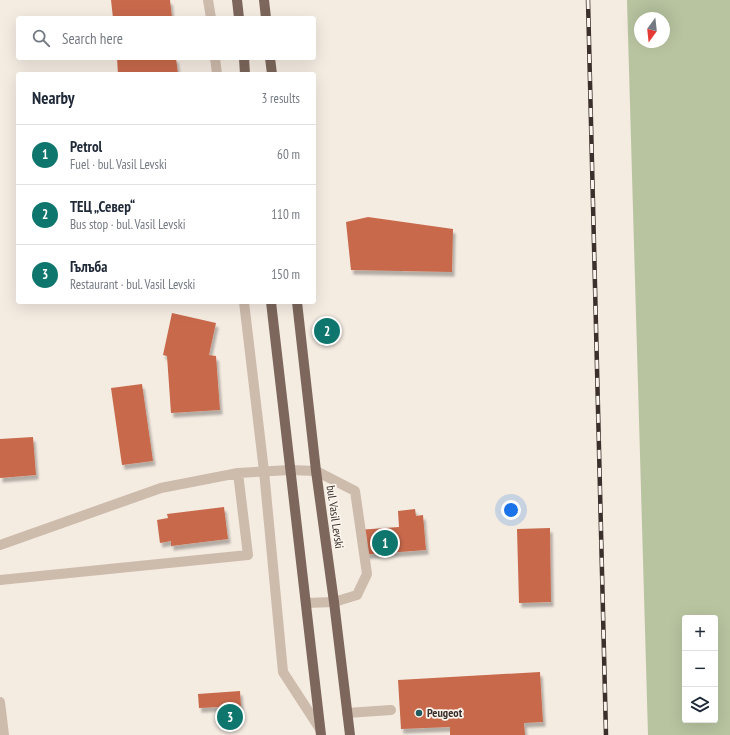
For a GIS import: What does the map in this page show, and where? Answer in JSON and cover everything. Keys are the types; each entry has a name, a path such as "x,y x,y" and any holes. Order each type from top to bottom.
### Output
{"main road":[{"path":"237,0 239,16"},
{"path":"264,0 266,16"},
{"path":"244,60 246,72"},
{"path":"270,60 272,72"},
{"path":"271,304 321,732"},
{"name":"bul. Vasil Levski","path":"297,304 316,471 350,735"}],"street":[{"path":"208,0 210,16"},
{"path":"215,60 217,72"},
{"path":"244,304 264,471 283,672 321,732"},
{"path":"0,545 161,488 238,473 290,470 316,471 355,491 367,574 356,595 334,602 306,603"},
{"path":"0,580 248,555 238,473"},
{"path":"0,702 4,735"},
{"path":"347,713 391,710"}],"green space":[{"path":"627,0 730,0 730,735 648,735"}],"building":[{"path":"111,0 170,0 172,16 113,16"},
{"path":"117,60 176,60 178,72 118,72"},
{"path":"368,217 453,229 452,272 351,270 346,222"},
{"path":"172,313 216,323 209,355 216,356 220,410 171,413 167,356 163,355"},
{"path":"142,384 153,461 122,465 111,388"},
{"path":"33,437 36,475 0,478 0,439"},
{"path":"224,507 228,539 171,546 171,541 160,543 157,520 168,518 167,514"},
{"path":"415,509 416,516 423,515 426,550 360,555 357,530 399,527 398,511"},
{"path":"550,528 551,602 519,603 517,529"},
{"path":"540,672 543,722 524,723 525,735 450,735 450,727 401,729 398,680"},
{"path":"240,691 241,706 199,708 198,694"}],"railway":[{"path":"588,0 606,735"}],"place":[{"name":"ТЕЦ „Север“","path":"327,331"},
{"name":"Petrol","path":"385,543"},
{"name":"Peugeot","path":"419,713"},
{"name":"Гълъба","path":"230,717"}]}
